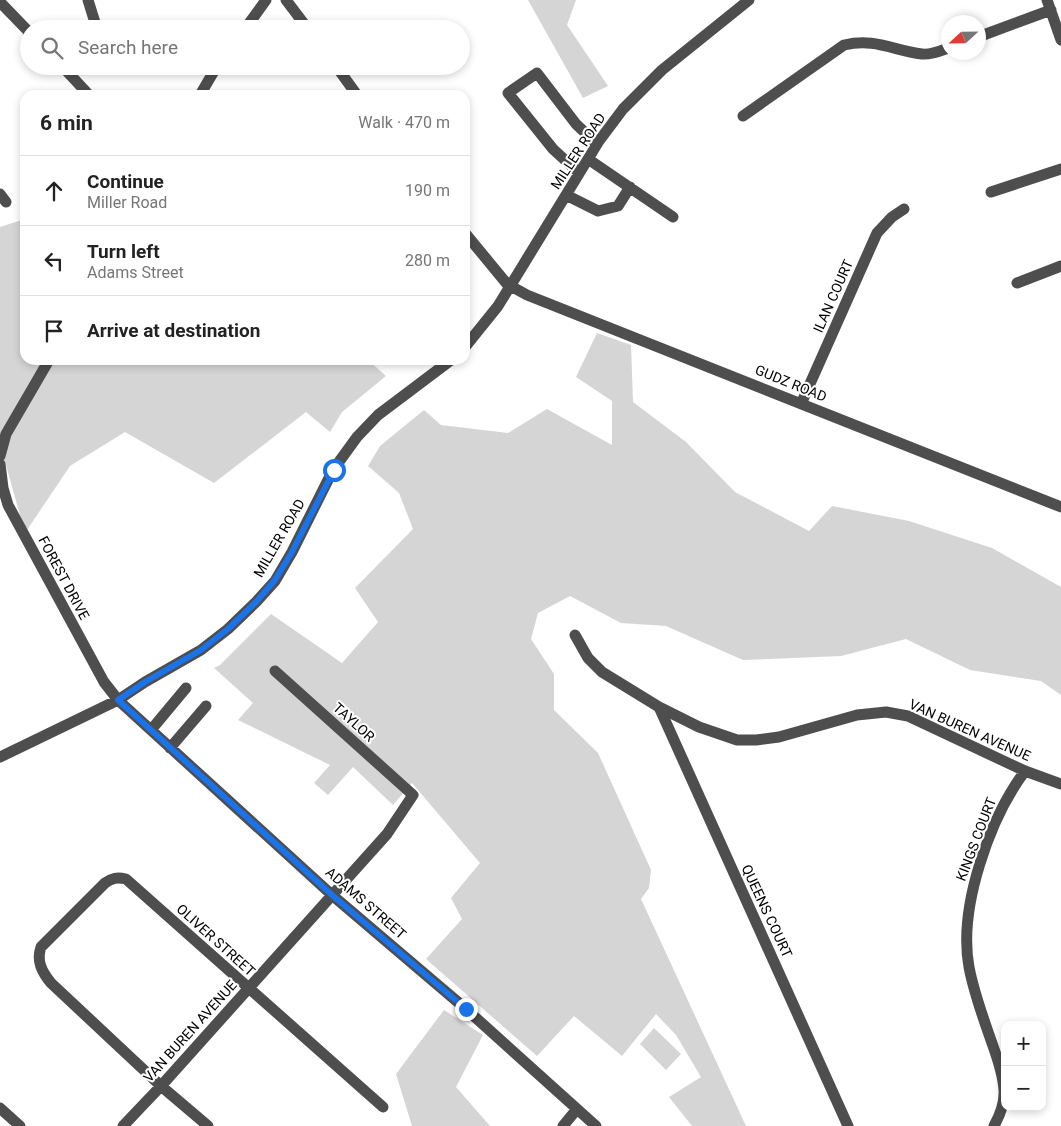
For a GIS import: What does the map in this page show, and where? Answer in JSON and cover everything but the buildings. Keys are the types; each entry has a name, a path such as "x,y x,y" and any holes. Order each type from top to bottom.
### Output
{"street":[{"path":"88,0 94,20"},
{"path":"252,20 266,0"},
{"path":"286,0 301,20"},
{"name":"MILLER ROAD","path":"470,341 498,306 579,173 623,109 662,70 749,0"},
{"path":"0,2 20,23"},
{"path":"986,33 1049,5 1061,40"},
{"path":"743,116 844,45 856,42 871,42 923,54 941,50"},
{"path":"579,173 554,149 508,93 537,73 576,124 598,144"},
{"path":"73,75 85,90"},
{"path":"203,90 212,75"},
{"path":"343,75 353,90"},
{"path":"588,159 673,217"},
{"path":"991,192 1061,169"},
{"path":"566,195 598,211 618,206 630,187"},
{"name":"ILAN COURT","path":"801,404 877,233 884,224 904,209"},
{"name":"GUDZ ROAD","path":"470,239 507,284 527,295 1061,507"},
{"path":"1017,283 1061,266"},
{"path":"0,456 6,434 46,365"},
{"name":"MILLER ROAD","path":"0,758 118,700 201,650 228,629 256,602 275,580 292,552 334,470 357,437 378,415 444,365"},
{"name":"FOREST DRIVE","path":"0,464 3,488 8,505 100,674 118,700"},
{"name":"VAN BUREN AVENUE","path":"575,635 588,658 602,672 660,708 699,727 737,740 779,737 857,715 886,712 908,716 1025,771 1061,784"},
{"name":"TAYLOR","path":"275,671 413,795"},
{"path":"151,730 186,688"},
{"name":"ADAMS STREET","path":"118,700 332,895 466,1009 596,1126"},
{"path":"170,748 206,706"},
{"name":"QUEENS COURT","path":"660,708 848,1126"},
{"name":"KINGS COURT","path":"994,1126 1003,1107 1004,1090 1000,1066 974,989 968,965 967,938 972,890 994,825 1011,790 1025,771"},
{"name":"VAN BUREN AVENUE","path":"123,1126 387,834 413,795"},
{"name":"OLIVER STREET","path":"161,1086 51,983 43,972 39,961 38,954 41,947 111,879 126,879 383,1108"},
{"path":"161,1086 208,1126"},
{"path":"0,1108 20,1126"},
{"path":"563,1126 577,1109"}],"shaded area":[{"path":"528,0 576,0 567,25 608,86 583,98"},
{"path":"20,221 20,365 374,365 386,376 342,412 330,432 306,412 214,483 125,432 70,466 25,533 4,458 0,460 0,227"},
{"path":"597,333 631,345 633,402 686,442 735,492 809,531 832,506 909,521 992,548 1061,587 1061,695 1041,681 970,670 906,639 841,656 743,660 666,626 621,623 570,596 538,613 531,639 554,674 554,710 598,753 651,870 649,888 641,899 746,1126 692,1126 669,1097 701,1077 676,1035 656,1014 622,1056 574,1016 537,1056 426,959 462,919 451,898 480,863 412,783 393,805 353,767 328,795 314,783 330,765 238,720 253,703 214,668 220,665 271,614 342,663 378,622 355,588 413,529 399,493 368,466 380,446 424,410 441,425 508,433 547,409 612,445 612,401 576,377"},
{"path":"444,1010 483,1035 456,1087 490,1126 412,1126 396,1074"},
{"path":"654,1028 681,1054 666,1070 640,1044"}],"route":[{"path":"334,470 292,552 275,580 256,602 228,629 201,650 118,700 332,895 466,1009"}]}
